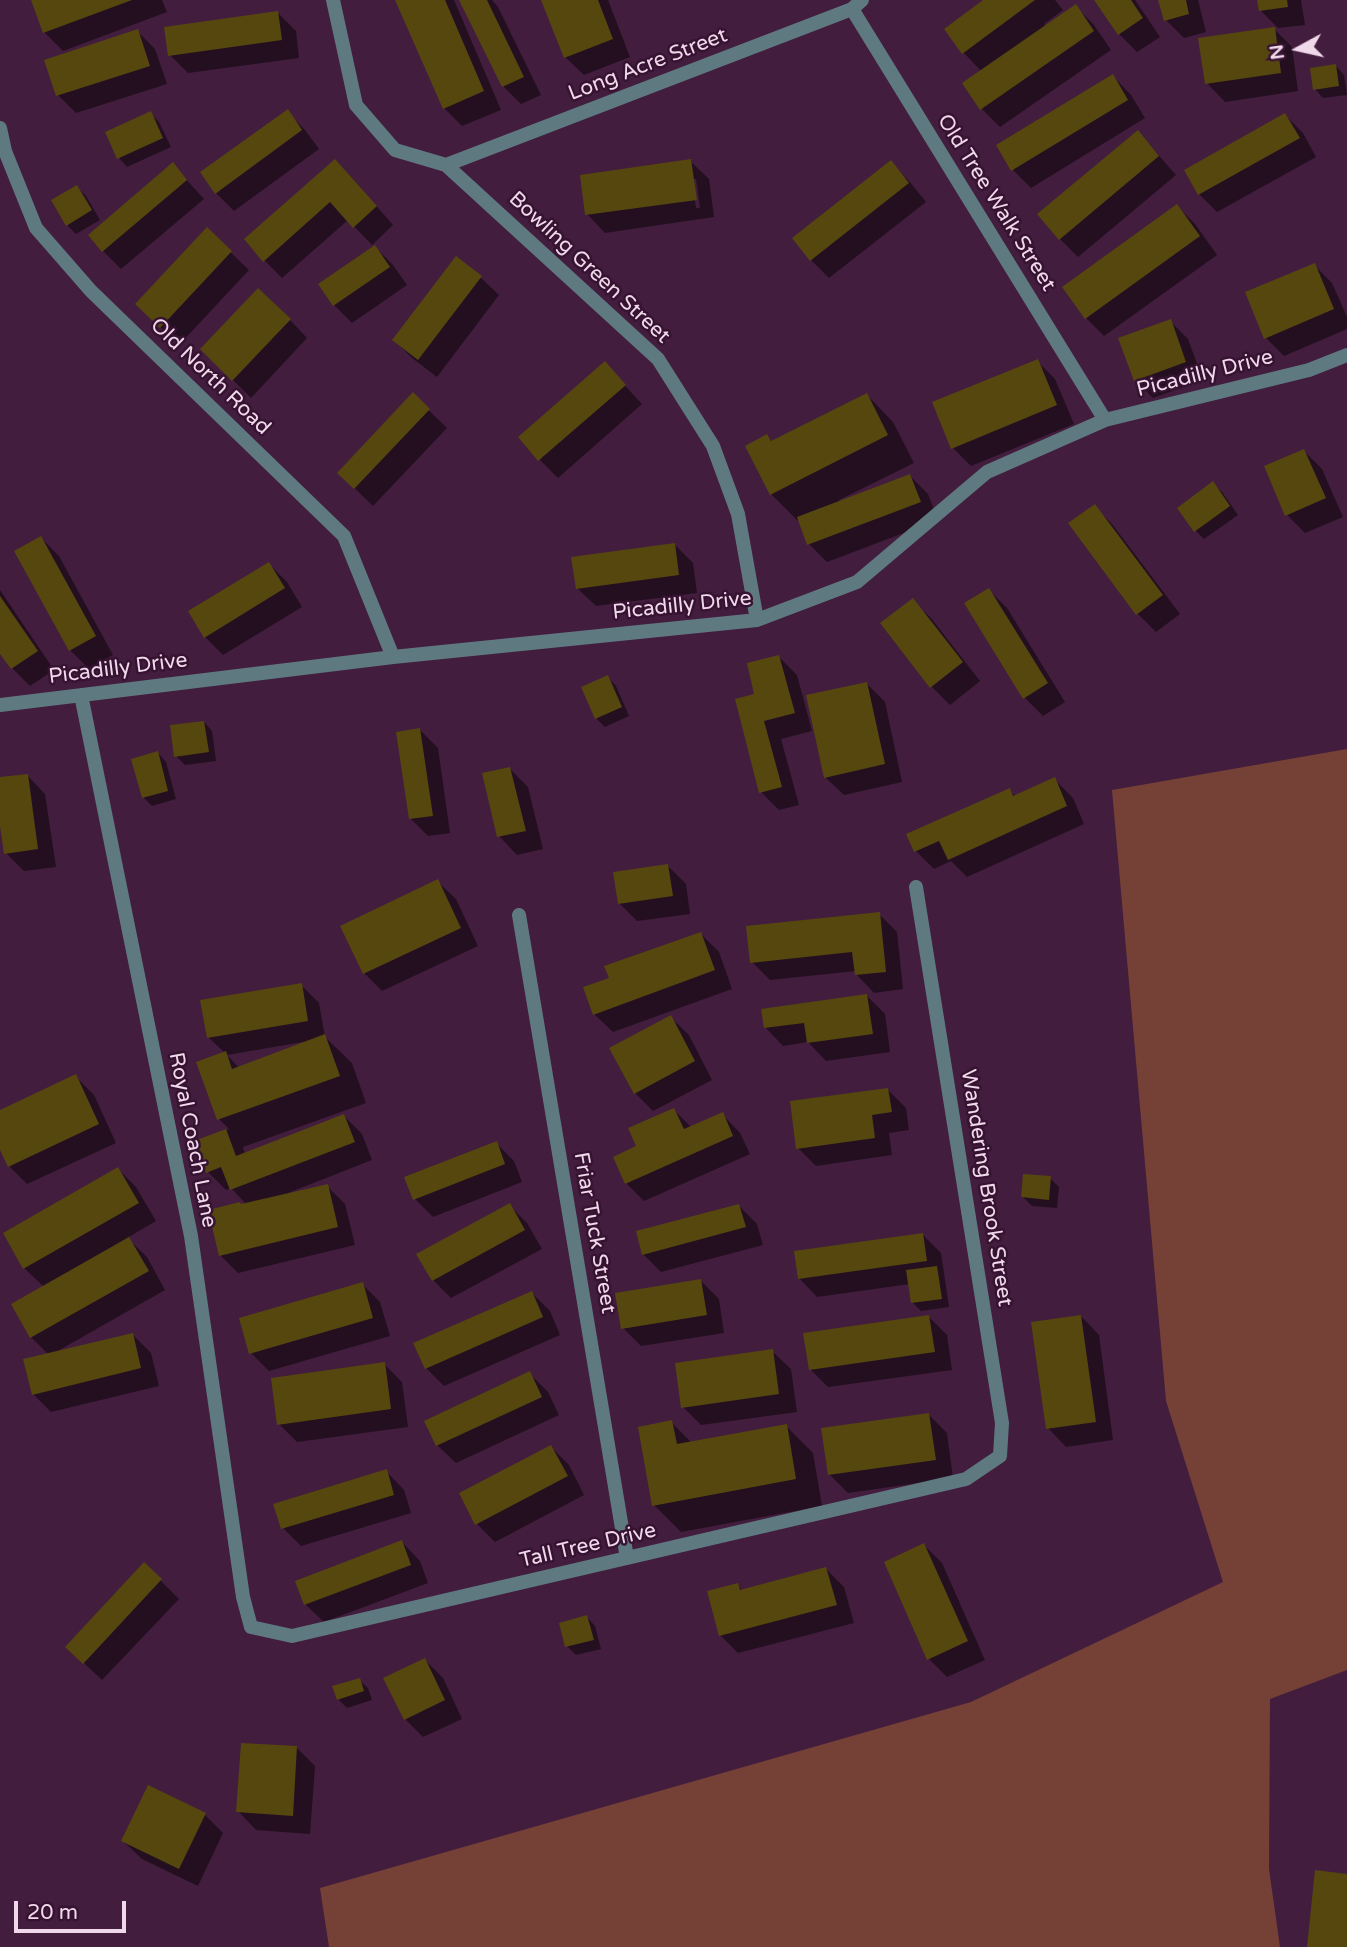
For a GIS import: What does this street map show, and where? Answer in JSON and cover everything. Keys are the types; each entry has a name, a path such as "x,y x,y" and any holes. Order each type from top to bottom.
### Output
{"street":[{"name":"Bowling Green Street","path":"332,0 356,105 395,150 446,165 658,359 713,446 738,514 757,620"},
{"name":"Long Acre Street","path":"446,165 857,4"},
{"name":"Old Tree Walk Street","path":"857,4 1105,420"},
{"name":"Old North Road","path":"0,128 5,150 36,228 91,291 344,536 393,657"},
{"name":"Picadilly Drive","path":"0,705 393,657 757,620 857,582 986,472 1105,420 1309,370 1347,355"},
{"name":"Royal Coach Lane","path":"81,695 191,1236 243,1597"},
{"name":"Wandering Brook Street","path":"916,887 1002,1423 1000,1456 965,1479"},
{"name":"Friar Tuck Street","path":"519,915 627,1558"},
{"name":"Tall Tree Drive","path":"243,1597 251,1627 292,1636 965,1479"}],"shaded area":[{"path":"1347,749 1347,1670 1270,1699 1269,1869 1280,1947 329,1947 320,1888 971,1702 1223,1582 1166,1401 1112,790"}],"building":[{"path":"31,0 132,0 43,33"},
{"path":"395,0 445,0 484,91 443,109"},
{"path":"459,0 487,0 524,77 502,87"},
{"path":"541,0 598,0 613,39 564,58"},
{"path":"983,0 1035,0 962,54 944,29"},
{"path":"1094,0 1131,0 1143,18 1118,35"},
{"path":"1158,0 1186,0 1189,14 1164,21"},
{"path":"1257,0 1287,0 1288,7 1259,11"},
{"path":"1076,4 1094,31 980,110 962,83"},
{"path":"278,11 282,40 168,56 164,27"},
{"path":"1275,27 1281,73 1205,84 1198,38"},
{"path":"138,29 150,66 56,96 44,60"},
{"path":"1336,64 1339,86 1313,90 1310,68"},
{"path":"1113,74 1128,100 1011,171 996,145"},
{"path":"288,109 302,130 215,194 200,172"},
{"path":"151,111 163,138 117,159 105,132"},
{"path":"1285,113 1300,138 1198,195 1184,170"},
{"path":"1138,130 1159,156 1059,240 1037,214"},
{"path":"335,159 377,206 353,228 330,202 263,262 244,239"},
{"path":"691,159 697,200 585,215 580,175"},
{"path":"891,160 909,183 810,261 792,238"},
{"path":"173,162 187,180 102,252 88,235"},
{"path":"77,185 92,210 66,226 51,200"},
{"path":"1177,204 1200,236 1085,319 1062,287"},
{"path":"207,227 232,251 160,328 135,304"},
{"path":"375,245 390,267 333,306 318,284"},
{"path":"456,256 482,276 418,360 392,340"},
{"path":"1315,263 1334,309 1264,339 1245,292"},
{"path":"258,288 291,319 232,381 200,349"},
{"path":"1171,319 1186,362 1134,381 1118,338"},
{"path":"1038,359 1057,405 951,449 932,402"},
{"path":"605,361 626,385 538,461 518,437"},
{"path":"413,392 430,409 354,489 337,473"},
{"path":"867,393 888,435 770,495 745,446 767,434 771,441"},
{"path":"1304,449 1326,498 1285,516 1264,466"},
{"path":"910,474 921,502 807,545 797,517"},
{"path":"1213,481 1230,506 1194,532 1177,508"},
{"path":"1095,504 1163,595 1136,615 1068,523"},
{"path":"41,536 96,636 69,651 14,551"},
{"path":"675,543 679,575 576,589 571,557"},
{"path":"269,562 285,588 204,638 188,611"},
{"path":"989,588 1048,683 1023,699 964,603"},
{"path":"0,596 38,651 11,669 0,654"},
{"path":"913,598 963,662 930,688 880,623"},
{"path":"779,655 795,713 764,721 782,787 759,793 735,699 754,694 747,663"},
{"path":"608,675 622,707 595,719 581,687"},
{"path":"867,682 885,764 824,778 806,695"},
{"path":"204,721 209,752 174,757 170,725"},
{"path":"420,728 433,816 409,819 396,732"},
{"path":"158,751 168,791 142,798 131,759"},
{"path":"510,767 526,831 497,837 482,773"},
{"path":"28,774 38,849 4,854 0,826 0,777"},
{"path":"1055,777 1067,806 948,860 939,841 914,852 906,834 1010,788 1013,796"},
{"path":"668,864 673,896 618,904 613,872"},
{"path":"438,879 461,928 363,974 340,926"},
{"path":"880,912 886,972 855,975 852,952 750,963 746,926"},
{"path":"701,932 715,970 593,1015 583,987 609,978 604,966"},
{"path":"302,983 308,1021 207,1038 200,1000"},
{"path":"867,994 873,1034 807,1043 804,1023 764,1028 761,1009"},
{"path":"671,1015 695,1061 634,1094 609,1048"},
{"path":"325,1034 340,1076 217,1120 196,1062 226,1051 232,1069"},
{"path":"76,1074 99,1124 8,1167 0,1150 0,1110"},
{"path":"888,1088 892,1112 872,1115 875,1138 796,1149 790,1101"},
{"path":"674,1108 684,1129 723,1112 733,1136 625,1184 613,1157 636,1146 628,1128"},
{"path":"344,1114 355,1142 230,1190 221,1167 206,1173 194,1141 226,1129 236,1156"},
{"path":"497,1141 505,1164 413,1200 404,1177"},
{"path":"118,1167 139,1203 23,1269 3,1233"},
{"path":"1023,1174 1051,1176 1049,1200 1021,1197"},
{"path":"328,1184 338,1227 219,1256 208,1210"},
{"path":"510,1203 525,1230 432,1281 416,1254"},
{"path":"739,1204 746,1227 642,1255 636,1231"},
{"path":"923,1233 927,1261 798,1279 794,1251"},
{"path":"129,1237 149,1271 30,1338 11,1304"},
{"path":"937,1266 942,1299 911,1303 906,1270"},
{"path":"701,1279 707,1315 621,1329 615,1293"},
{"path":"363,1282 373,1318 249,1354 239,1318"},
{"path":"532,1291 543,1317 425,1369 413,1343"},
{"path":"929,1315 935,1352 809,1370 803,1333"},
{"path":"1081,1315 1096,1422 1046,1429 1031,1322"},
{"path":"133,1333 141,1368 32,1395 23,1359"},
{"path":"773,1349 779,1394 681,1408 675,1363"},
{"path":"385,1362 391,1409 277,1425 271,1378"},
{"path":"530,1371 542,1397 436,1446 424,1421"},
{"path":"929,1413 936,1460 828,1475 821,1428"},
{"path":"672,1420 677,1444 787,1424 796,1479 652,1506 638,1427"},
{"path":"551,1445 568,1476 475,1525 459,1493"},
{"path":"387,1469 394,1495 281,1529 273,1504"},
{"path":"402,1540 411,1565 304,1605 295,1581"},
{"path":"924,1543 968,1641 927,1660 884,1562"},
{"path":"144,1562 162,1579 83,1664 65,1647"},
{"path":"826,1567 837,1605 719,1636 707,1591 738,1583 740,1590"},
{"path":"587,1615 594,1640 565,1647 559,1623"},
{"path":"425,1658 445,1700 404,1720 383,1678"},
{"path":"360,1678 364,1691 337,1700 332,1686"},
{"path":"241,1743 297,1746 293,1816 236,1812"},
{"path":"148,1785 206,1813 179,1869 121,1841"},
{"path":"1315,1870 1347,1874 1347,1947 1307,1947"}]}
